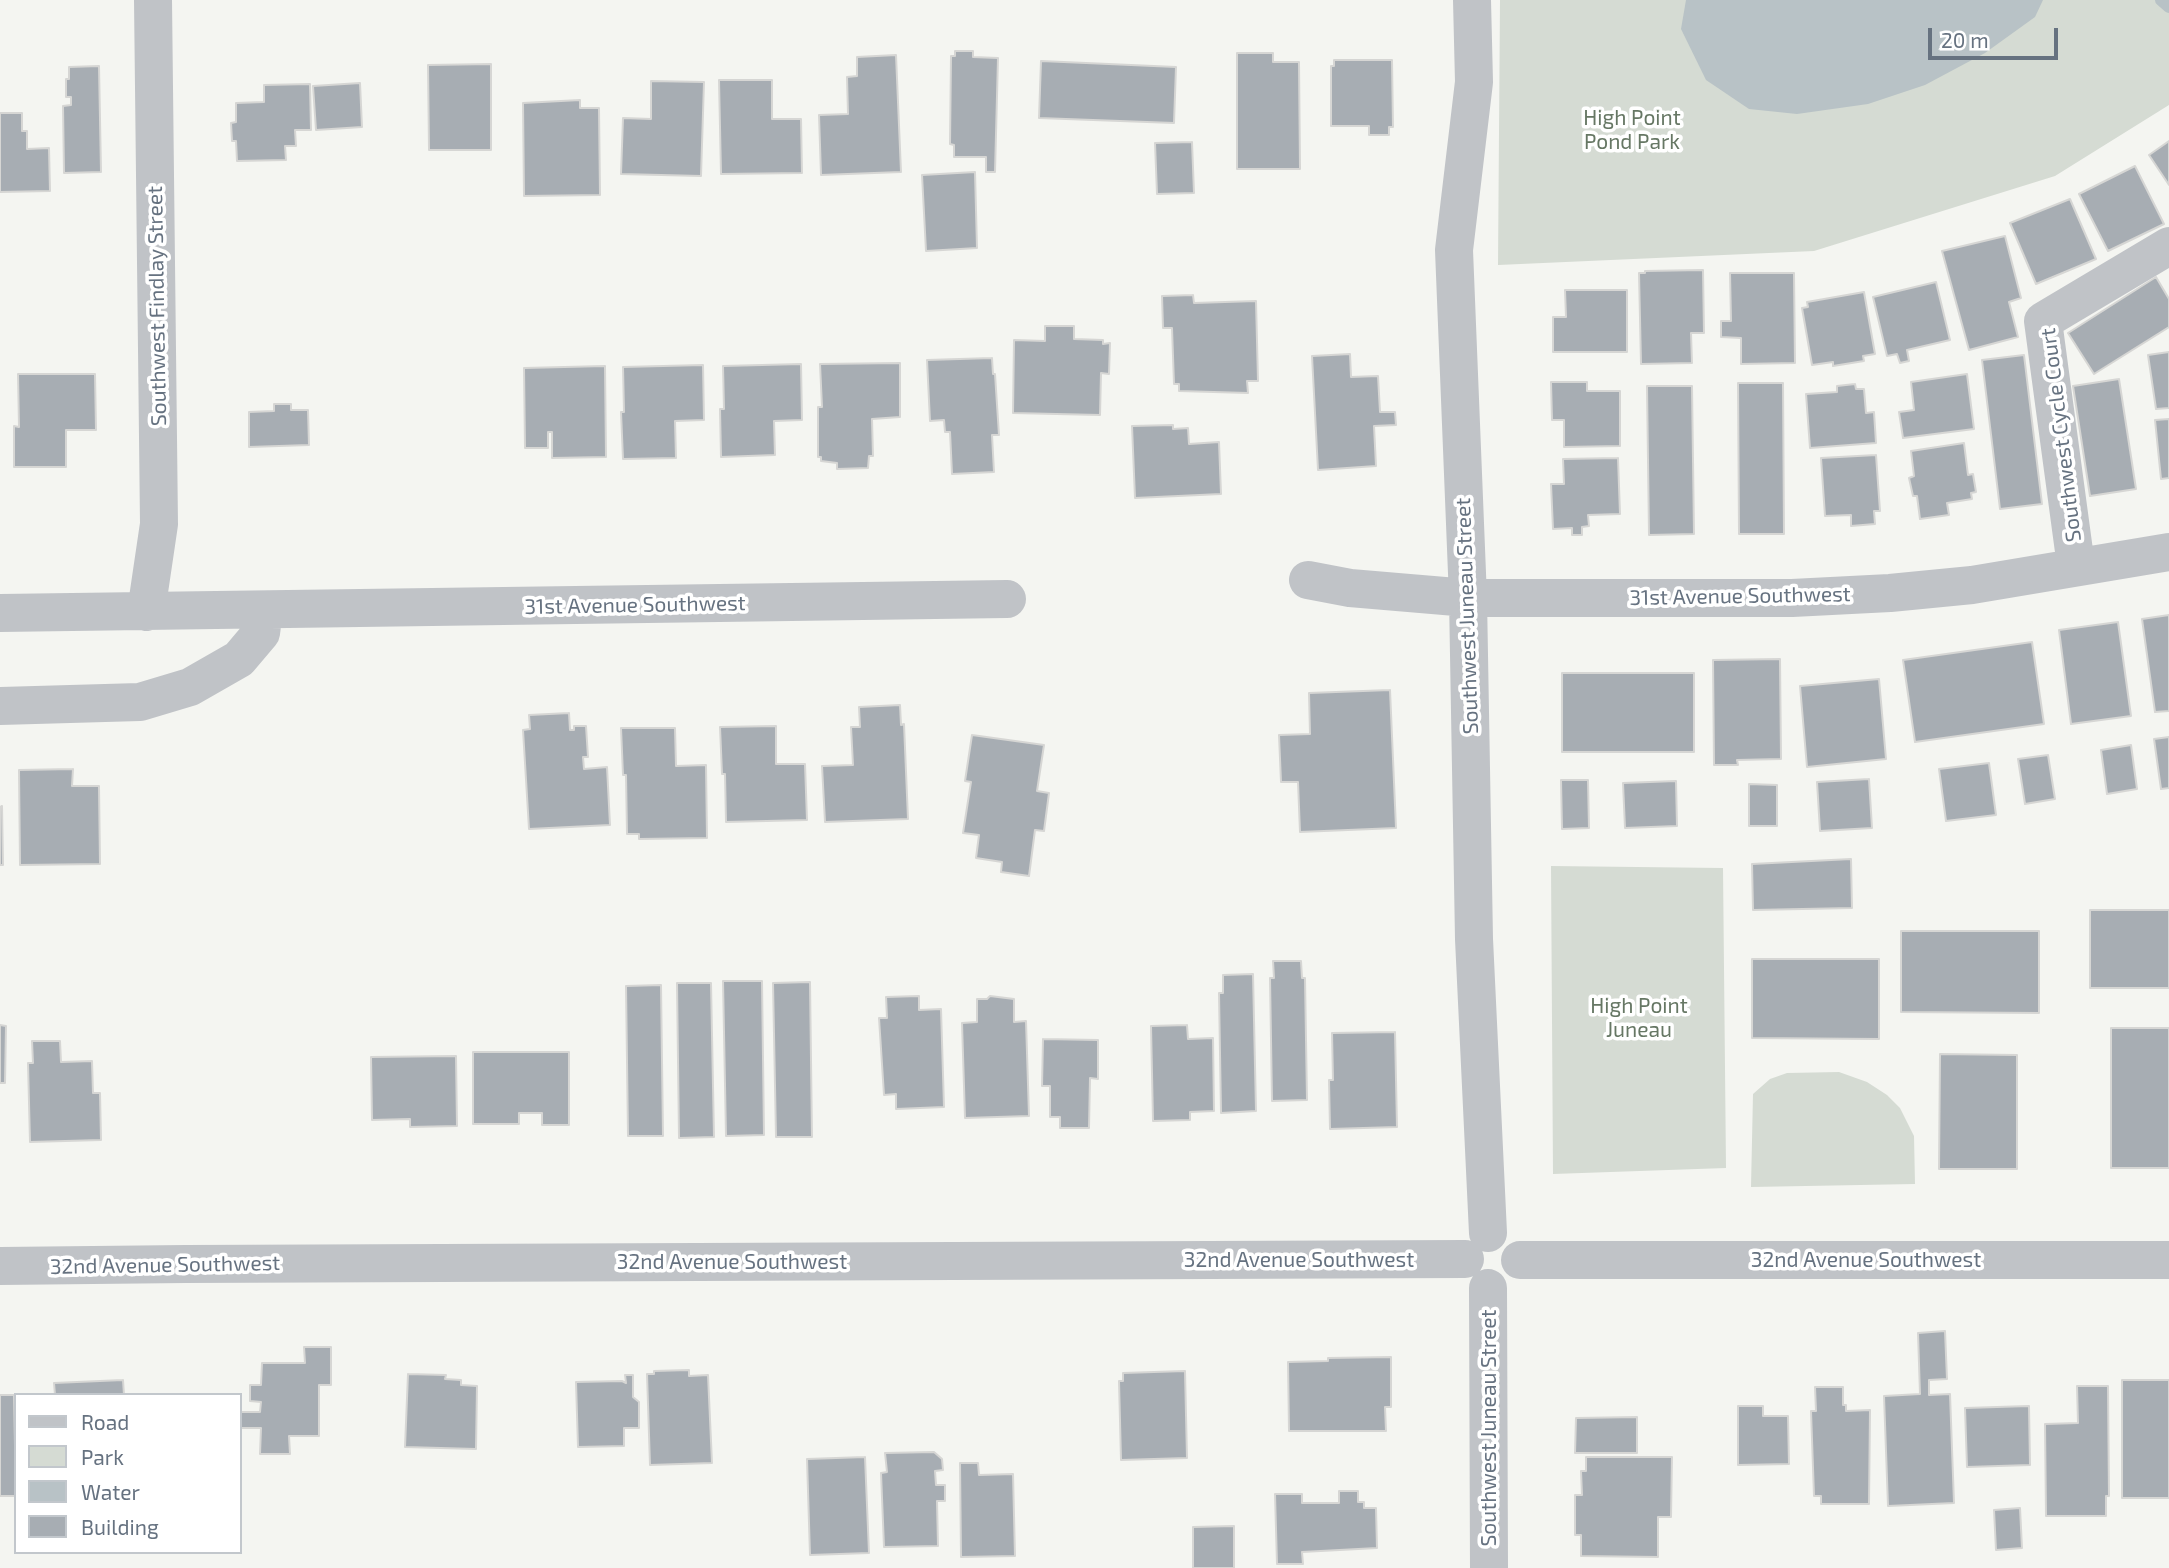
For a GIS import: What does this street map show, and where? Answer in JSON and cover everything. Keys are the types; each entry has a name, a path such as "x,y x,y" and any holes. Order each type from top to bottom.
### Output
{"street":[{"name":"Southwest Findlay Street","path":"146,612 159,524 153,0"},
{"name":"Southwest Juneau Street","path":"1472,0 1474,82 1454,250 1468,598 1480,1260 1489,1568"},
{"name":"Southwest Cycle Court","path":"2077,566 2043,321 2169,246"},
{"name":"31st Avenue Southwest","path":"1308,580 1350,588 1468,598 1792,598 1890,593 1972,584 2169,552"},
{"name":"31st Avenue Southwest","path":"0,613 1007,600"},
{"path":"0,706 140,702 190,687 239,659 261,633 264,610"},
{"name":"32nd Avenue Southwest","path":"0,1266 1480,1260 1498,1287 1514,1278 1520,1260 2169,1260"}],"green space":[{"name":"High Point Pond Park","path":"1500,0 2169,0 2169,105 2055,176 1814,251 1498,265"},
{"name":"High Point Juneau","path":"1551,866 1723,868 1726,1168 1553,1174"},
{"path":"1839,1072 1867,1082 1887,1095 1900,1108 1914,1136 1915,1184 1751,1187 1753,1094 1770,1079 1787,1073"}],"water":[{"path":"1686,0 2043,0 2035,17 1985,53 1925,85 1868,104 1797,114 1749,109 1706,80 1681,29"}],"building":[{"path":"955,51 973,51 973,57 998,58 995,172 986,172 986,157 954,157 954,145 950,144 951,56 955,56"},
{"path":"1237,53 1273,53 1273,62 1299,62 1300,169 1237,169"},
{"path":"896,55 901,172 821,175 819,115 848,114 847,77 857,76 857,57"},
{"path":"1334,60 1392,60 1393,127 1389,127 1389,135 1369,135 1369,126 1331,126 1331,66 1334,66"},
{"path":"1041,61 1176,67 1174,123 1039,118"},
{"path":"491,64 491,150 429,150 428,65"},
{"path":"99,66 101,172 64,173 63,106 71,105 71,97 66,97 69,67"},
{"path":"719,80 772,80 772,119 801,119 802,173 721,174"},
{"path":"651,81 704,82 701,176 621,174 623,118 651,119"},
{"path":"360,83 362,127 316,130 313,86"},
{"path":"310,84 311,130 295,130 296,146 285,146 286,160 237,161 236,141 232,141 231,123 236,122 236,103 264,102 264,85"},
{"path":"580,100 580,108 599,108 600,195 524,196 523,103"},
{"path":"0,113 22,113 22,131 27,131 27,149 49,148 50,191 0,192"},
{"path":"2169,141 2169,185 2149,155"},
{"path":"1192,142 1194,193 1157,194 1155,143"},
{"path":"2135,166 2164,224 2108,251 2079,194"},
{"path":"975,172 977,248 926,251 922,175"},
{"path":"2070,199 2096,259 2036,284 2010,223"},
{"path":"2005,236 2021,298 2009,302 2018,337 1969,350 1942,251"},
{"path":"1703,270 1704,333 1691,333 1692,363 1641,364 1639,273"},
{"path":"1730,273 1794,273 1795,363 1741,364 1741,338 1721,337 1721,321 1731,321"},
{"path":"2156,277 2169,299 2169,327 2094,374 2068,333"},
{"path":"1936,282 1950,340 1907,350 1909,361 1900,363 1897,354 1887,356 1873,297"},
{"path":"1565,290 1627,290 1627,352 1553,352 1553,317 1566,317"},
{"path":"1864,292 1875,354 1863,356 1864,361 1833,366 1833,362 1812,365 1802,308 1808,307 1807,302"},
{"path":"1193,295 1194,303 1256,301 1258,381 1247,381 1248,393 1179,391 1179,384 1174,384 1172,328 1163,328 1162,296"},
{"path":"1045,326 1074,326 1074,339 1103,340 1103,344 1110,343 1109,374 1101,373 1100,415 1013,413 1014,340 1045,341"},
{"path":"2169,352 2169,408 2156,409 2148,355"},
{"path":"1350,354 1351,377 1378,376 1380,412 1395,412 1396,425 1374,426 1376,466 1318,470 1312,356"},
{"path":"2024,355 2042,504 2000,509 1982,360"},
{"path":"992,358 999,435 992,435 994,472 952,474 950,432 945,432 944,420 930,421 927,360"},
{"path":"900,363 900,417 872,419 873,456 869,456 868,468 837,469 837,463 821,461 821,457 818,457 818,407 822,407 820,364"},
{"path":"801,364 802,420 774,421 775,455 721,457 723,366"},
{"path":"703,365 704,420 675,421 676,458 623,459 623,367"},
{"path":"605,366 606,457 552,458 552,432 548,432 548,448 525,448 524,368"},
{"path":"18,374 95,374 96,430 66,430 66,467 14,467 14,426 19,427"},
{"path":"1967,374 1974,429 1903,438 1899,412 1914,410 1911,382"},
{"path":"2119,379 2136,489 2090,496 2073,386"},
{"path":"1551,382 1587,382 1587,391 1620,391 1620,446 1564,447 1564,420 1552,420"},
{"path":"1738,383 1783,383 1784,534 1739,534"},
{"path":"1855,384 1856,389 1864,389 1866,413 1874,412 1876,443 1810,448 1806,394 1837,392 1837,386"},
{"path":"1647,386 1692,386 1694,534 1649,535"},
{"path":"274,404 291,404 291,410 308,410 309,445 249,447 249,412 274,411"},
{"path":"2169,419 2169,478 2161,479 2155,420"},
{"path":"1173,425 1173,429 1188,428 1189,444 1219,442 1221,494 1135,498 1132,426"},
{"path":"1964,443 1968,475 1973,474 1976,492 1971,493 1972,499 1947,503 1949,515 1920,519 1917,496 1913,496 1909,478 1914,476 1911,451"},
{"path":"1876,455 1880,511 1874,511 1875,524 1851,526 1851,515 1825,516 1821,458"},
{"path":"1618,458 1620,514 1588,515 1589,526 1582,527 1582,535 1572,535 1572,528 1553,529 1551,484 1564,484 1563,459"},
{"path":"2169,615 2169,711 2155,712 2142,619"},
{"path":"2118,622 2131,716 2071,724 2059,630"},
{"path":"2032,642 2044,724 1915,742 1903,660"},
{"path":"1780,659 1781,759 1737,760 1738,765 1714,765 1713,660"},
{"path":"1562,673 1694,673 1694,752 1562,752"},
{"path":"1879,679 1886,759 1807,767 1800,686"},
{"path":"1390,690 1396,828 1300,832 1298,782 1281,782 1279,735 1310,734 1309,693"},
{"path":"900,705 901,725 904,724 908,819 825,822 822,766 853,765 851,727 860,727 859,707"},
{"path":"569,713 570,730 574,730 574,726 586,726 588,757 583,757 584,769 607,767 610,825 529,829 523,730 530,729 529,715"},
{"path":"776,726 776,764 805,764 807,820 726,822 720,727"},
{"path":"621,728 675,728 676,766 706,765 707,838 639,839 639,834 627,834 626,775 623,775"},
{"path":"972,735 1044,745 1037,791 1049,793 1044,831 1035,830 1029,876 1001,872 1002,862 976,858 979,835 963,833 971,782 965,781"},
{"path":"2169,737 2169,788 2161,789 2154,739"},
{"path":"2131,745 2137,789 2107,794 2101,750"},
{"path":"2048,755 2055,799 2025,804 2018,759"},
{"path":"1989,763 1996,815 1946,821 1939,769"},
{"path":"73,769 72,786 99,786 100,864 20,865 19,770"},
{"path":"1869,779 1872,828 1820,831 1817,782"},
{"path":"1561,780 1588,780 1589,828 1562,829"},
{"path":"1676,781 1677,826 1625,828 1623,783"},
{"path":"1749,784 1777,785 1777,826 1749,826"},
{"path":"2,806 3,865 0,865 0,807"},
{"path":"1851,859 1852,908 1753,910 1752,864"},
{"path":"2090,910 2169,910 2169,988 2090,988"},
{"path":"1901,931 2039,931 2039,1013 1901,1012"},
{"path":"1752,959 1879,959 1879,1039 1752,1038"},
{"path":"1273,961 1301,961 1302,978 1305,978 1307,1100 1272,1101 1270,978 1274,978"},
{"path":"1253,974 1256,1111 1221,1113 1219,993 1223,993 1223,975"},
{"path":"723,981 762,981 764,1135 726,1136"},
{"path":"810,982 812,1137 776,1137 773,983"},
{"path":"677,983 711,983 714,1137 679,1138"},
{"path":"661,985 663,1136 628,1136 626,986"},
{"path":"919,996 919,1010 941,1009 944,1107 896,1109 896,1094 884,1095 879,1018 887,1018 886,997"},
{"path":"990,996 1014,999 1014,1022 1026,1021 1029,1116 965,1118 962,1023 977,1022 977,999 987,999"},
{"path":"0,1025 6,1026 5,1083 0,1083"},
{"path":"1187,1025 1188,1039 1213,1038 1214,1111 1190,1112 1190,1120 1153,1121 1151,1026"},
{"path":"2111,1028 2169,1028 2169,1168 2111,1168"},
{"path":"1395,1032 1397,1127 1330,1129 1332,1033"},
{"path":"1043,1039 1098,1040 1098,1079 1090,1078 1089,1128 1060,1128 1060,1117 1050,1117 1050,1086 1042,1086"},
{"path":"32,1041 60,1041 61,1062 92,1061 93,1093 100,1093 101,1140 30,1142 28,1063 33,1063"},
{"path":"473,1052 569,1052 569,1125 542,1125 542,1113 519,1113 519,1124 473,1124"},
{"path":"1940,1054 2017,1055 2017,1169 1939,1169"},
{"path":"456,1056 457,1126 410,1127 410,1119 372,1120 371,1057"},
{"path":"1945,1331 1947,1379 1929,1380 1929,1395 1950,1394 1954,1503 1888,1506 1884,1396 1920,1394 1918,1333"},
{"path":"304,1347 331,1347 331,1385 319,1385 319,1436 289,1436 290,1454 260,1454 261,1428 242,1428 242,1412 260,1412 261,1402 250,1401 250,1385 261,1385 262,1363 305,1363"},
{"path":"1391,1357 1391,1407 1385,1407 1386,1431 1289,1431 1288,1362"},
{"path":"689,1370 689,1376 708,1375 712,1463 650,1465 647,1374 654,1374 654,1371"},
{"path":"1185,1371 1187,1458 1121,1460 1119,1381 1123,1381 1123,1373"},
{"path":"408,1374 446,1375 445,1379 461,1380 461,1385 477,1386 476,1449 405,1447"},
{"path":"625,1375 633,1375 633,1397 639,1402 639,1428 624,1428 624,1446 578,1447 576,1382 626,1383"},
{"path":"123,1380 124,1393 55,1393 54,1383"},
{"path":"2122,1380 2169,1380 2169,1498 2122,1498"},
{"path":"2077,1386 2108,1386 2109,1496 2106,1496 2106,1516 2046,1516 2045,1424 2078,1423"},
{"path":"1815,1387 1843,1387 1843,1405 1846,1405 1846,1411 1870,1410 1869,1504 1821,1504 1821,1496 1814,1496 1811,1411 1816,1411"},
{"path":"0,1395 14,1395 14,1496 0,1496"},
{"path":"1738,1406 1763,1406 1763,1416 1788,1416 1789,1464 1738,1465"},
{"path":"2029,1406 2030,1465 1967,1467 1965,1408"},
{"path":"1637,1417 1637,1453 1575,1453 1576,1418"},
{"path":"934,1452 942,1459 943,1470 935,1471 936,1485 945,1485 945,1501 937,1501 938,1546 884,1547 881,1473 887,1472 885,1453"},
{"path":"865,1457 869,1553 810,1555 807,1459"},
{"path":"1586,1457 1672,1457 1671,1517 1658,1517 1658,1557 1581,1556 1581,1535 1575,1535 1575,1495 1582,1495 1581,1471 1586,1471"},
{"path":"960,1463 978,1463 979,1475 1013,1474 1015,1556 961,1557"},
{"path":"1339,1491 1358,1491 1358,1502 1364,1502 1364,1508 1376,1508 1377,1548 1302,1552 1303,1564 1277,1564 1275,1494 1302,1494 1302,1503 1339,1503"},
{"path":"2020,1508 2022,1548 1996,1550 1994,1510"},
{"path":"1234,1526 1234,1568 1193,1568 1193,1527"}],"waterway":[{"path":"2161,0 2169,7"}]}
